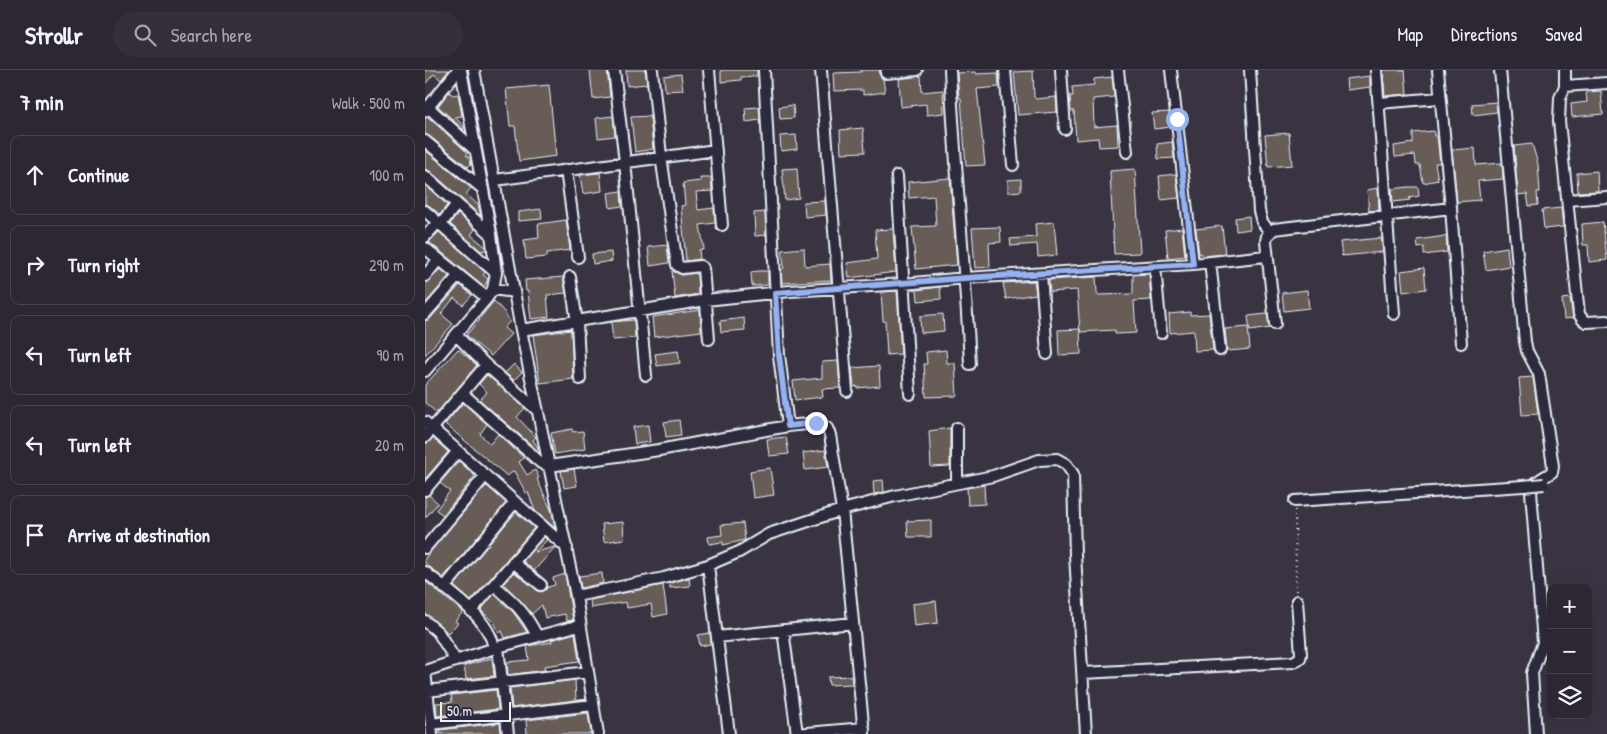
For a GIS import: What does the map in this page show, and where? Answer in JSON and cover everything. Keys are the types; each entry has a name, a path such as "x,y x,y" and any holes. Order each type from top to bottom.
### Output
{"street":[{"path":"460,70 427,109 475,150"},
{"path":"425,371 457,336 490,293 496,273 491,234 460,70"},
{"path":"475,70 521,330 576,596 598,734"},
{"path":"614,70 646,374"},
{"path":"652,70 661,156 677,265 682,268 700,266 703,268 709,339"},
{"path":"709,70 721,225"},
{"path":"764,70 779,355 788,426"},
{"path":"821,70 847,391"},
{"path":"886,73 917,70"},
{"path":"950,70 953,138 970,364"},
{"path":"1005,70 1013,165"},
{"path":"1061,70 1065,129"},
{"path":"1118,70 1127,152"},
{"path":"1171,70 1193,264"},
{"path":"1250,70 1259,211 1262,222 1270,232"},
{"path":"1376,70 1394,314"},
{"path":"1438,70 1461,343"},
{"path":"1500,70 1525,342 1539,374 1553,466 1552,472 1536,482 1531,492 1543,635 1542,651 1532,673 1536,734"},
{"path":"1565,70 1565,86 1560,98 1559,121 1579,314 1586,322 1607,321"},
{"path":"1565,86 1607,83"},
{"path":"1379,103 1440,98"},
{"path":"425,141 483,189"},
{"path":"495,180 716,150"},
{"path":"566,170 578,257"},
{"path":"425,176 491,234"},
{"path":"897,176 910,394"},
{"path":"1567,200 1607,197"},
{"path":"425,237 457,204"},
{"path":"1275,324 1266,256 1266,241 1270,232 1279,228 1451,208"},
{"path":"425,211 496,273"},
{"path":"425,248 459,275 490,293 514,292"},
{"path":"521,330 706,300 775,293 965,278 1193,264 1266,256"},
{"path":"425,276 439,259"},
{"path":"1210,262 1220,350"},
{"path":"1155,266 1161,333"},
{"path":"1041,274 1047,354"},
{"path":"425,314 459,275"},
{"path":"570,277 577,322 581,379"},
{"path":"457,336 486,365 537,410"},
{"path":"425,437 429,425 486,365"},
{"path":"461,393 541,463 549,466 659,450 788,426 816,423 827,428 830,435 842,510 864,731 797,734 783,630"},
{"path":"429,425 567,548"},
{"path":"957,428 957,483"},
{"path":"425,490 458,451"},
{"path":"576,596 663,578 708,565 739,552 769,534 842,510 895,496 993,476 1039,460 1057,459 1066,464 1073,474 1075,555 1087,734"},
{"path":"425,548 485,476"},
{"path":"1295,501 1549,484"},
{"path":"444,588 515,502"},
{"path":"471,611 543,528"},
{"path":"513,562 541,585"},
{"path":"708,565 729,734"},
{"path":"425,572 477,615 493,641 503,682 508,734"},
{"path":"494,585 518,606 537,636"},
{"path":"1083,673 1293,662 1300,658 1301,654 1297,601"},
{"path":"425,621 438,632 456,661"},
{"path":"717,637 853,623"},
{"path":"580,625 496,648 425,671 430,725 506,714 593,705"},
{"path":"427,691 587,672"}],"path":[{"path":"1295,501 1297,601"}],"building":[{"path":"425,70 449,70 441,80 434,74 425,84"},
{"path":"590,70 607,70 610,97 593,99"},
{"path":"626,70 645,70 647,84 627,86"},
{"path":"721,70 757,70 757,76 741,77 741,80 721,82"},
{"path":"861,70 880,70 879,74 883,79 885,92 863,95 863,90 834,91 833,73 861,72"},
{"path":"1383,70 1405,70 1407,94 1385,96"},
{"path":"1033,71 1034,97 1036,99 1056,97 1057,112 1018,115 1014,72"},
{"path":"975,72 976,74 998,73 999,87 977,89 985,165 966,166 961,98 959,98 957,73"},
{"path":"681,74 683,90 665,91 664,76"},
{"path":"921,76 922,92 943,90 944,113 927,115 926,104 901,107 899,79"},
{"path":"1370,76 1370,87 1347,90 1346,79"},
{"path":"1112,77 1114,97 1093,99 1094,127 1117,125 1118,146 1099,147 1098,138 1076,140 1074,111 1071,111 1070,96 1073,96 1072,87 1094,85 1094,79"},
{"path":"549,85 556,156 519,161 515,126 510,126 506,89"},
{"path":"1601,91 1603,114 1572,117 1571,104 1587,102 1586,92"},
{"path":"449,92 453,95 458,94 462,116 455,117 464,127 464,130 438,106"},
{"path":"1496,102 1497,112 1473,115 1472,104"},
{"path":"793,105 794,118 780,119 779,107"},
{"path":"759,107 760,120 746,122 745,108"},
{"path":"1169,112 1171,127 1154,129 1152,113"},
{"path":"613,116 615,136 598,138 596,118"},
{"path":"650,116 653,149 635,152 631,117"},
{"path":"428,117 468,153 466,155 470,158 471,164 468,167 425,134 425,119"},
{"path":"863,128 865,152 841,153 840,130"},
{"path":"1434,131 1434,136 1437,136 1440,163 1435,163 1438,180 1423,183 1420,165 1416,165 1415,155 1395,157 1394,146 1413,143 1413,133"},
{"path":"1289,133 1292,165 1268,167 1265,135"},
{"path":"796,135 797,149 781,151 780,136"},
{"path":"1172,142 1174,158 1158,159 1157,144"},
{"path":"1532,144 1538,164 1540,192 1537,192 1538,205 1529,206 1527,194 1518,195 1514,146"},
{"path":"1475,148 1476,165 1502,163 1503,179 1478,181 1480,200 1457,202 1452,150"},
{"path":"425,150 471,188 466,194 478,205 481,216 430,171 425,169"},
{"path":"797,168 799,198 785,200 782,169"},
{"path":"1135,169 1140,253 1114,254 1110,171"},
{"path":"1597,171 1598,191 1578,192 1577,173"},
{"path":"600,173 602,191 583,194 580,175"},
{"path":"1176,174 1179,198 1161,200 1159,176"},
{"path":"700,178 711,178 712,191 696,192 698,210 714,208 715,223 700,225 704,249 699,250 700,259 686,261 681,206 685,205 683,183 701,181"},
{"path":"950,178 957,265 916,269 912,227 936,226 934,196 909,198 908,182"},
{"path":"1021,179 1021,191 1008,192 1008,180"},
{"path":"425,185 447,205 440,215 425,204"},
{"path":"1418,187 1419,196 1409,198 1410,200 1393,202 1392,189"},
{"path":"1378,188 1379,210 1369,211 1367,190"},
{"path":"621,191 622,206 610,208 608,193"},
{"path":"825,201 826,215 805,217 804,202"},
{"path":"1561,208 1563,227 1544,229 1542,210"},
{"path":"541,209 542,219 518,221 518,212"},
{"path":"765,212 766,235 755,236 754,213"},
{"path":"458,214 475,229 471,235 486,247 486,250 481,251 450,224"},
{"path":"1249,216 1250,229 1236,231 1235,218"},
{"path":"566,220 570,250 547,253 547,257 526,259 524,240 539,238 538,224"},
{"path":"1054,222 1057,255 1038,257 1037,244 1011,246 1010,239 1036,237 1035,224"},
{"path":"1603,222 1607,260 1589,262 1588,245 1583,245 1582,224"},
{"path":"1222,226 1225,254 1203,256 1199,254 1196,229"},
{"path":"1000,227 1001,242 989,243 990,267 975,268 972,228"},
{"path":"1182,228 1185,256 1168,258 1165,230"},
{"path":"893,229 896,272 849,278 847,263 877,259 875,230"},
{"path":"439,232 485,272 483,275 488,279 484,287 429,242"},
{"path":"1446,236 1447,252 1424,255 1424,247 1418,248 1417,240"},
{"path":"1381,238 1383,252 1342,256 1340,242"},
{"path":"667,245 669,263 650,266 648,247"},
{"path":"1507,247 1509,266 1486,270 1483,251"},
{"path":"804,248 805,266 830,264 831,280 782,283 781,270 784,268 782,250"},
{"path":"611,252 612,261 593,264 592,254"},
{"path":"1424,268 1426,289 1403,292 1401,271"},
{"path":"440,269 449,276 425,304 425,283"},
{"path":"672,271 682,275 697,273 698,294 675,298"},
{"path":"768,271 768,285 752,286 751,272"},
{"path":"1149,274 1151,300 1134,301 1136,333 1115,334 1115,330 1080,332 1077,290 1050,292 1049,280 1096,277 1097,293 1099,295 1133,294 1133,275"},
{"path":"563,277 566,293 547,295 549,317 531,319 525,280"},
{"path":"1034,281 1036,294 1006,299 1003,283"},
{"path":"460,285 472,295 463,305 454,298 441,314 453,324 425,355 425,321 430,319"},
{"path":"940,287 941,299 918,301 917,290"},
{"path":"1307,290 1309,308 1284,311 1282,293"},
{"path":"897,291 901,354 887,355 881,292"},
{"path":"1570,298 1573,318 1564,319 1562,299"},
{"path":"494,301 510,321 504,328 511,334 491,356 466,335"},
{"path":"700,310 701,331 654,337 652,317"},
{"path":"1190,312 1190,315 1209,314 1213,350 1195,351 1194,331 1170,333 1169,314"},
{"path":"943,314 944,331 921,333 920,316"},
{"path":"1267,314 1270,328 1250,331 1248,316"},
{"path":"744,318 745,330 721,332 720,321"},
{"path":"634,320 635,338 613,340 611,322"},
{"path":"1248,327 1250,349 1229,351 1227,349 1225,329"},
{"path":"1080,329 1081,354 1059,355 1058,330"},
{"path":"571,330 573,379 540,383 533,335"},
{"path":"458,349 477,365 437,413 425,403 425,385"},
{"path":"946,350 947,363 955,363 957,396 926,397 924,364 927,364 926,352"},
{"path":"678,351 680,363 657,366 655,354"},
{"path":"838,361 840,388 822,389 823,397 795,400 793,381 822,378 822,362"},
{"path":"514,364 522,372 514,380 505,373"},
{"path":"879,366 880,386 854,387 852,368"},
{"path":"487,375 525,408 517,417 536,437 533,440 539,449 537,450 480,400 487,392 479,384"},
{"path":"1533,377 1538,414 1522,415 1519,378"},
{"path":"463,403 487,424 480,434 490,444 498,434 524,458 519,462 527,475 535,470 539,478 537,479 552,512 555,528 535,511 528,492 526,493 514,471 507,476 445,424"},
{"path":"679,420 681,435 666,437 664,422"},
{"path":"648,425 650,442 635,444 633,427"},
{"path":"950,428 950,466 931,467 929,431"},
{"path":"572,429 573,432 583,431 585,449 555,454 551,433"},
{"path":"786,437 789,454 769,456 767,439"},
{"path":"433,438 448,452 425,479 425,444"},
{"path":"825,450 828,467 805,470 803,453"},
{"path":"459,461 475,476 443,515 436,510 450,491 440,483"},
{"path":"770,468 774,495 753,498 750,471"},
{"path":"574,469 577,486 564,488 561,471"},
{"path":"883,480 884,492 874,494 873,481"},
{"path":"984,485 985,504 968,505 967,488"},
{"path":"487,486 506,503 443,578 425,563 425,558"},
{"path":"429,495 438,503 425,518 425,497"},
{"path":"516,512 534,528 471,601 454,586"},
{"path":"931,520 931,537 908,537 907,521"},
{"path":"623,522 624,539 604,542 602,524"},
{"path":"743,523 745,540 723,545 723,542 709,544 708,537 722,535 721,525"},
{"path":"544,537 547,540 535,552 555,547 534,571 523,561"},
{"path":"514,572 540,592 555,585 553,578 565,574 573,620 567,621 565,614 545,618 542,605 532,614 503,584"},
{"path":"602,573 603,583 581,588 579,576"},
{"path":"689,578 690,586 670,588 670,583"},
{"path":"425,581 463,612 455,621 458,623 448,633 425,614"},
{"path":"663,585 667,614 653,617 651,604 627,608 626,602 591,608 590,600"},
{"path":"494,594 513,612 527,632 505,638 502,631 499,633 495,624 481,610"},
{"path":"936,601 938,623 914,626 912,604"},
{"path":"575,633 579,661 544,666 545,670 508,675 507,662 529,660 527,646 552,642 551,640"},
{"path":"710,633 711,644 700,646 698,635"},
{"path":"492,658 494,676 466,679 464,666"},
{"path":"851,676 852,684 829,685 828,677"},
{"path":"575,680 576,700 512,708 510,688"},
{"path":"496,690 498,709 437,716 436,703 452,702 451,695"},
{"path":"588,713 591,734 527,734 526,720"},
{"path":"500,723 501,734 440,734 440,730"}],"route":[{"path":"816,423 788,426 779,355 775,293 965,278 1193,264 1177,119"}]}
